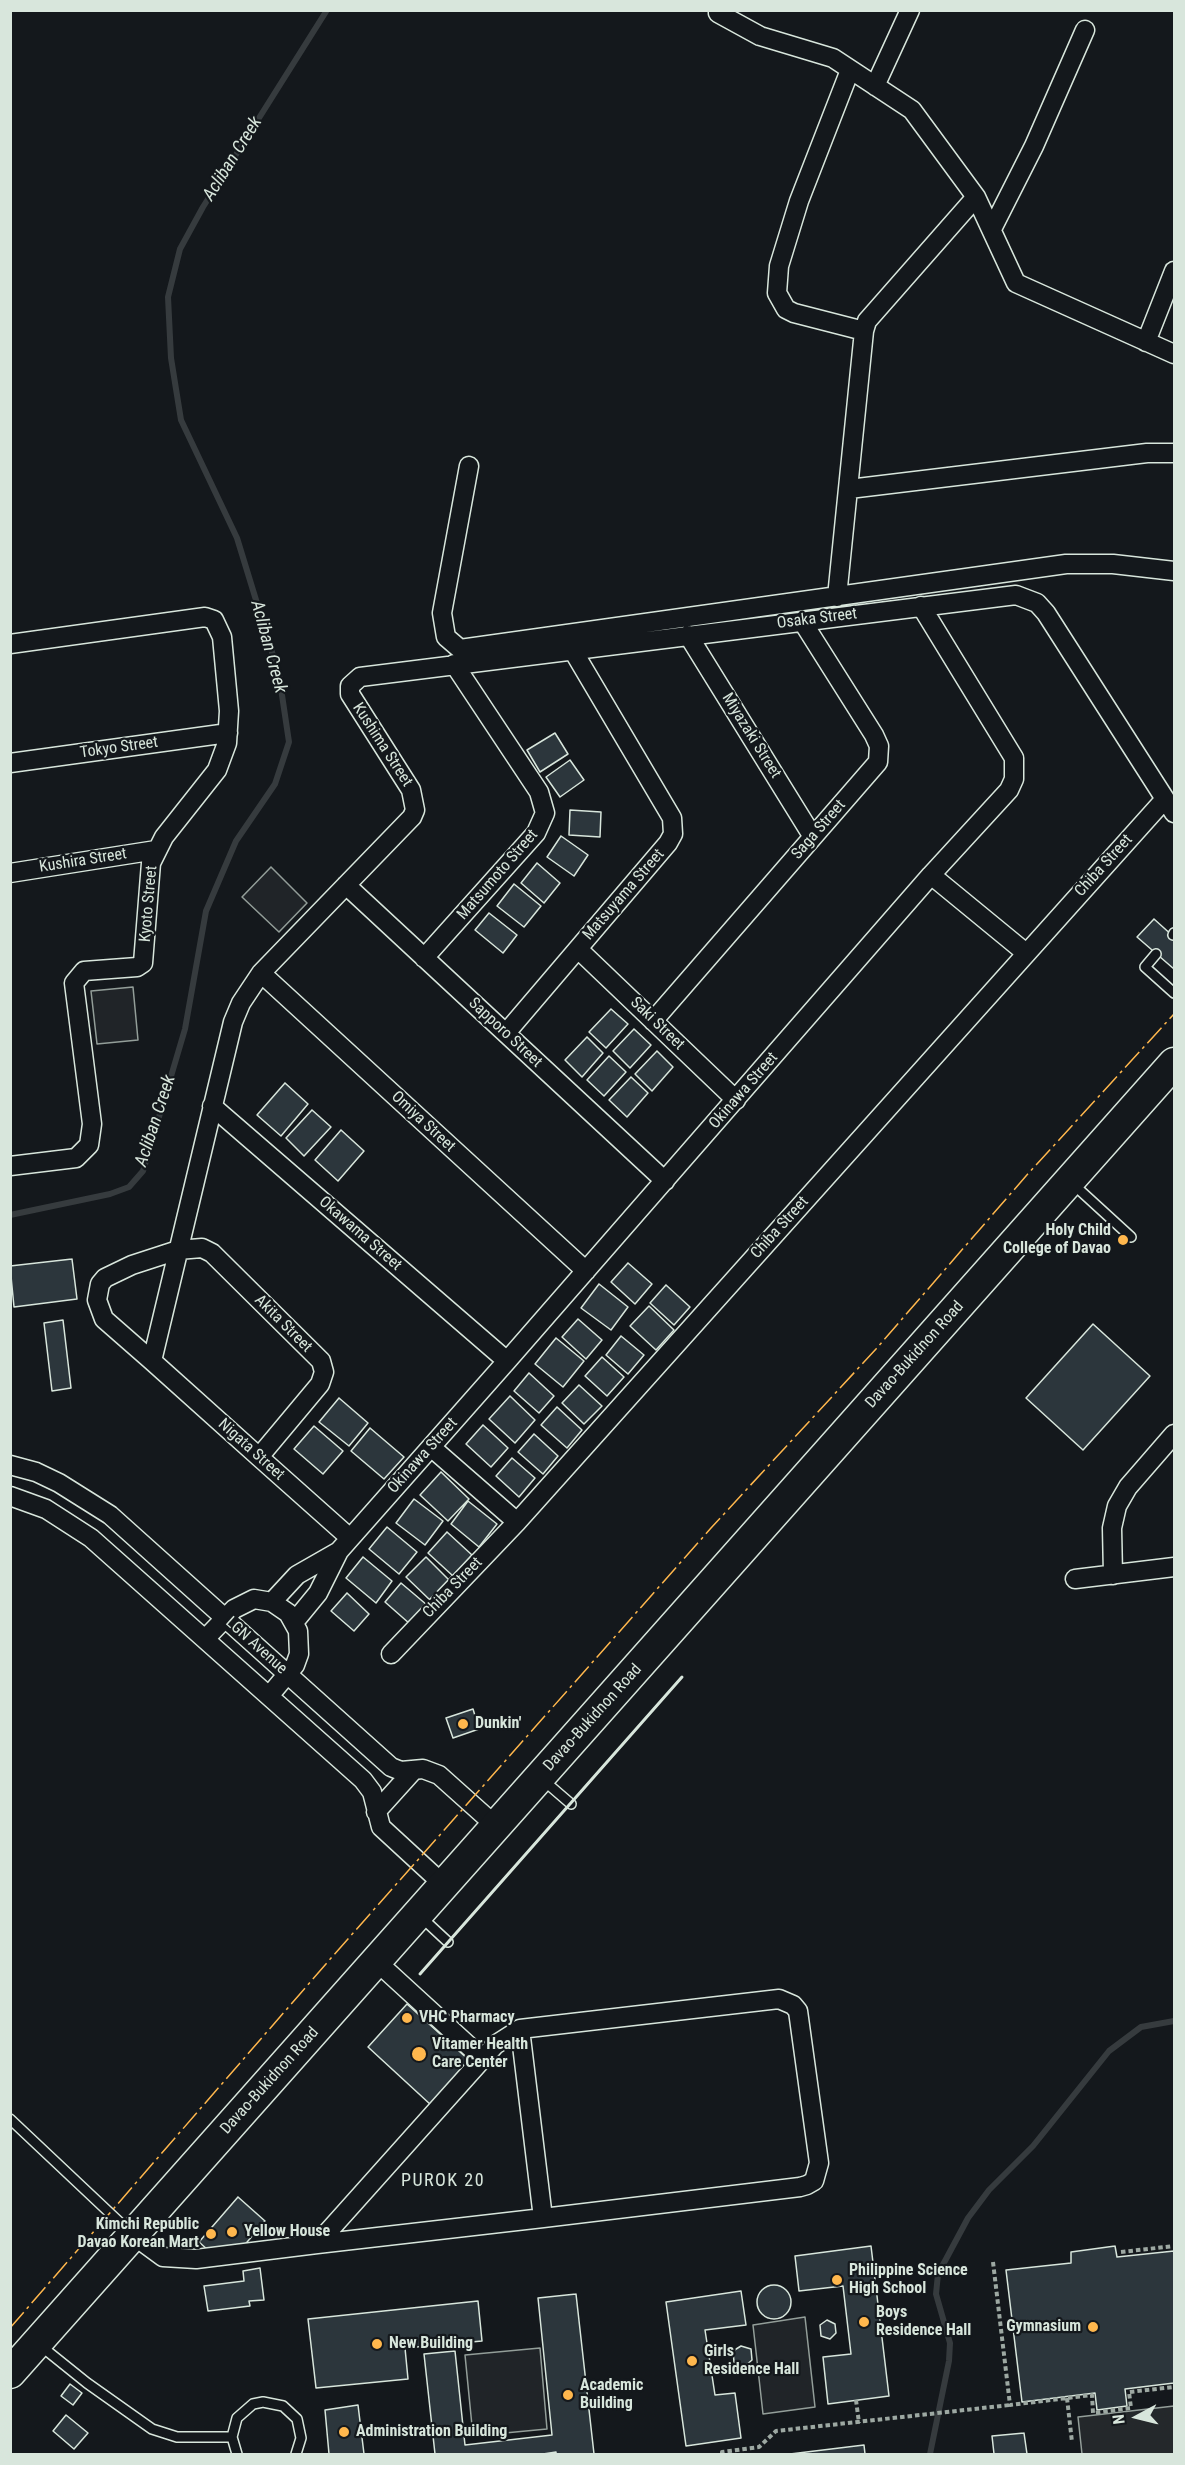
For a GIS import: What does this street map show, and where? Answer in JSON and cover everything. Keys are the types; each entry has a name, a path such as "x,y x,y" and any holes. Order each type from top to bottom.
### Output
{"highway":[{"name":"Davao-Bukidnon Road","path":"12,2370 1174,1063"}],"street":[{"path":"874,86 910,10"},
{"path":"717,11 760,36 833,58 912,110 976,197 1016,283 1174,354"},
{"path":"992,229 1034,146 1085,30"},
{"path":"850,70 799,201 779,266 777,293 786,309 794,313 864,331"},
{"path":"837,597 864,331 867,321 976,197"},
{"path":"1146,342 1174,272"},
{"path":"849,489 1147,453 1174,453"},
{"path":"469,466 442,613 446,637 460,649 1066,564 1113,564 1174,572"},
{"name":"Osaka Street","path":"350,686 354,681 369,675 1016,595 1037,603 1170,806"},
{"name":"Okinawa Street","path":"344,1544 665,1182 931,875 1009,790 1016,769 1009,747 921,606"},
{"name":"Kyoto Street","path":"10,644 205,617 214,620 222,637 228,689 228,733 217,770 156,850 148,876 143,963 137,967 84,971 74,983 92,1124 89,1145 76,1158 10,1166"},
{"name":"Saga Street","path":"653,1021 872,770 879,754 874,735 802,621"},
{"name":"Miyazaki Street","path":"688,635 813,837"},
{"name":"Matsuyama Street","path":"506,1033 668,843 674,827 668,811 572,649"},
{"name":"Matsumoto Street","path":"424,958 537,833 545,813 539,792 454,664"},
{"name":"Kushima Street","path":"346,885 412,817 416,802 411,790 354,703 350,686"},
{"name":"Tokyo Street","path":"10,763 228,733"},
{"name":"Chiba Street","path":"391,1654 516,1522 1026,953 1170,806"},
{"name":"Kushira Street","path":"10,873 156,850"},
{"path":"931,875 1026,953"},
{"path":"152,1361 233,1022 241,1003 261,973 346,885"},
{"name":"Sapporo Street","path":"346,885 665,1182"},
{"name":"Saki Street","path":"578,949 736,1100"},
{"name":"Omiya Street","path":"261,973 586,1271"},
{"name":"Okawama Street","path":"212,1106 507,1361"},
{"name":"Akita Street","path":"178,1250 192,1247 212,1253 321,1361 324,1372 320,1384 259,1457"},
{"name":"Nigata Street","path":"178,1250 113,1273 100,1284 98,1309 104,1319 259,1457 344,1544"},
{"path":"1113,1575 1112,1528 1117,1506 1128,1487 1174,1434"},
{"path":"431,1447 516,1522"},
{"name":"LGN Avenue","path":"11,1466 36,1472 84,1496 123,1526 392,1767 401,1771 423,1769 439,1775 496,1826"},
{"name":"LGN Avenue","path":"10,1496 26,1500 68,1521 103,1549 363,1780 372,1792 376,1812 387,1834 444,1885"},
{"path":"103,1549 123,1526"},
{"path":"272,1602 297,1575 344,1544"},
{"path":"295,1621 318,1593 344,1544"},
{"path":"1075,1580 1174,1567"},
{"path":"205,1639 224,1617 254,1599 272,1602 295,1621 300,1642 299,1654 289,1674 269,1696"},
{"path":"376,1812 413,1771"},
{"path":"376,1961 483,2058"},
{"path":"133,2235 163,2257 178,2259 318,2244 543,2218 800,2187 814,2181 819,2163 800,2020 793,2005 786,2000 520,2029 495,2045 318,2244"},
{"path":"520,2029 543,2218"}],"lane":[{"path":"1156,954 1145,967 1174,993"},
{"path":"1069,1181 1131,1237"},
{"path":"540,1777 571,1804"},
{"path":"418,1914 448,1941"},
{"path":"10,2119 133,2235"},
{"path":"38,2343 87,2383 152,2428 177,2437 232,2437"},
{"path":"237,2454 232,2437 237,2418 253,2404 273,2402 291,2412 297,2420 301,2438 296,2454"}],"path":[{"path":"1121,2252 1174,2246"},
{"path":"993,2262 1010,2405"},
{"path":"722,2454 759,2447 776,2431 1092,2395 1094,2413 1131,2408 1129,2392 1174,2387"},
{"path":"1067,2398 1072,2442"},
{"path":"856,2400 859,2423"}],"shaded area":[{"path":"271,867 307,903 279,932 242,897"},
{"path":"133,987 138,1040 97,1044 91,991"},
{"path":"805,2317 815,2407 763,2414 753,2325"},
{"path":"540,2348 547,2429 473,2436 465,2355"},
{"path":"1174,2406 1174,2454 1082,2454 1078,2417"}],"building":[{"path":"555,733 568,754 540,772 527,750"},
{"path":"570,760 584,780 560,797 546,777"},
{"path":"570,810 601,812 600,837 569,835"},
{"path":"561,836 588,855 574,876 547,857"},
{"path":"537,863 560,883 544,903 521,883"},
{"path":"514,884 541,906 524,927 497,906"},
{"path":"489,913 517,935 503,953 475,930"},
{"path":"1154,919 1174,937 1174,969 1137,937"},
{"path":"611,1009 628,1024 606,1048 589,1032"},
{"path":"634,1029 651,1045 630,1068 613,1051"},
{"path":"587,1037 603,1053 582,1077 565,1060"},
{"path":"657,1051 673,1067 652,1091 635,1074"},
{"path":"609,1056 626,1072 604,1096 587,1080"},
{"path":"631,1077 648,1093 627,1117 609,1100"},
{"path":"285,1083 308,1104 281,1136 257,1115"},
{"path":"312,1110 331,1127 304,1156 286,1138"},
{"path":"341,1130 364,1151 338,1181 315,1160"},
{"path":"72,1259 77,1299 14,1307 10,1266"},
{"path":"628,1263 652,1284 635,1304 611,1282"},
{"path":"599,1284 628,1307 611,1330 581,1308"},
{"path":"666,1285 690,1307 674,1325 650,1303"},
{"path":"649,1306 674,1330 656,1350 630,1326"},
{"path":"578,1319 602,1340 586,1359 562,1337"},
{"path":"63,1320 71,1388 52,1391 44,1323"},
{"path":"1093,1324 1150,1376 1083,1450 1026,1398"},
{"path":"621,1336 644,1355 628,1374 606,1355"},
{"path":"556,1338 584,1361 563,1387 535,1364"},
{"path":"602,1357 624,1377 607,1396 585,1376"},
{"path":"529,1373 554,1396 539,1413 514,1391"},
{"path":"579,1385 602,1406 584,1424 562,1403"},
{"path":"510,1396 535,1420 515,1443 489,1419"},
{"path":"339,1398 368,1423 349,1446 319,1422"},
{"path":"557,1407 582,1430 567,1448 541,1425"},
{"path":"483,1425 508,1448 491,1467 466,1444"},
{"path":"314,1426 343,1451 323,1474 294,1449"},
{"path":"370,1428 404,1457 384,1479 351,1451"},
{"path":"534,1434 558,1456 543,1474 518,1452"},
{"path":"512,1458 535,1478 519,1497 496,1476"},
{"path":"441,1472 469,1499 448,1521 420,1495"},
{"path":"414,1499 443,1521 425,1545 396,1523"},
{"path":"468,1501 497,1524 479,1547 451,1524"},
{"path":"387,1527 417,1552 399,1574 369,1549"},
{"path":"447,1532 472,1555 453,1576 428,1553"},
{"path":"363,1557 392,1581 376,1603 346,1578"},
{"path":"426,1557 450,1581 431,1601 406,1577"},
{"path":"401,1583 427,1605 410,1624 385,1602"},
{"path":"347,1593 369,1614 354,1631 331,1611"},
{"name":"Dunkin'","path":"473,1709 479,1729 453,1738 446,1718"},
{"name":"Vitamer Health Care Center","path":"407,2004 470,2061 431,2105 368,2047"},
{"name":"Yellow House","path":"238,2197 265,2221 242,2248 209,2251 199,2242"},
{"name":"Boys Residence Hall","path":"871,2246 889,2396 828,2404 823,2357 851,2354 843,2286 799,2291 795,2256"},
{"name":"Gymnasium","path":"1115,2246 1117,2257 1174,2251 1174,2383 1125,2389 1127,2406 1097,2410 1095,2393 1022,2402 1006,2270 1071,2263 1071,2252"},
{"path":"260,2268 264,2300 249,2301 250,2306 208,2311 204,2286 244,2281 243,2271"},
{"path":"774,2285 786,2290 791,2302 786,2314 774,2319 762,2314 757,2302 762,2290"},
{"name":"Girls Residence Hall","path":"741,2291 746,2325 705,2330 715,2395 735,2393 741,2438 686,2446 666,2302"},
{"name":"Academic Building","path":"576,2294 594,2454 556,2454 556,2452 435,2454 424,2354 455,2351 465,2445 552,2435 538,2298"},
{"name":"New Building","path":"478,2301 482,2341 405,2348 408,2379 316,2388 308,2319"},
{"path":"827,2320 835,2324 836,2333 830,2339 821,2336 820,2325"},
{"path":"741,2346 751,2349 752,2360 744,2367 734,2362 733,2351"},
{"path":"70,2384 82,2393 73,2405 61,2396"},
{"name":"Administration Building","path":"358,2405 364,2454 329,2454 325,2410"},
{"path":"66,2415 88,2433 74,2449 53,2431"},
{"path":"1024,2433 1027,2454 994,2454 992,2436"},
{"path":"864,2445 865,2454 790,2454"}],"waterway":[{"name":"Acliban Creek","path":"10,1215 110,1194 129,1187 143,1171 185,1029 206,911 236,841 275,784 289,742 279,675 237,538 181,420 171,358 168,297 180,249 203,207 327,10"},
{"path":"930,2454 949,2361 950,2343 936,2294 938,2274 968,2218 989,2190 1033,2146 1109,2051 1141,2027 1174,2021"}],"wall":[{"path":"420,1974 682,1677"}],"power":[{"path":"10,2328 332,1957 711,1528 876,1349 1026,1176 1174,1014"}],"place":[{"name":"Holy Child College of Davao","path":"1123,1240"},
{"name":"Dunkin'","path":"463,1724"},
{"name":"VHC Pharmacy","path":"407,2018"},
{"name":"Vitamer Health Care Center","path":"419,2054"},
{"name":"Yellow House","path":"232,2232"},
{"name":"Kimchi Republic Davao Korean Mart","path":"211,2234"},
{"name":"Philippine Science High School","path":"837,2280"},
{"name":"Boys Residence Hall","path":"864,2322"},
{"name":"Gymnasium","path":"1093,2327"},
{"name":"New Building","path":"377,2344"},
{"name":"Girls Residence Hall","path":"692,2361"},
{"name":"Academic Building","path":"568,2395"},
{"name":"Administration Building","path":"344,2432"}],"district":[{"name":"PUROK 20","path":"443,2181"}]}
